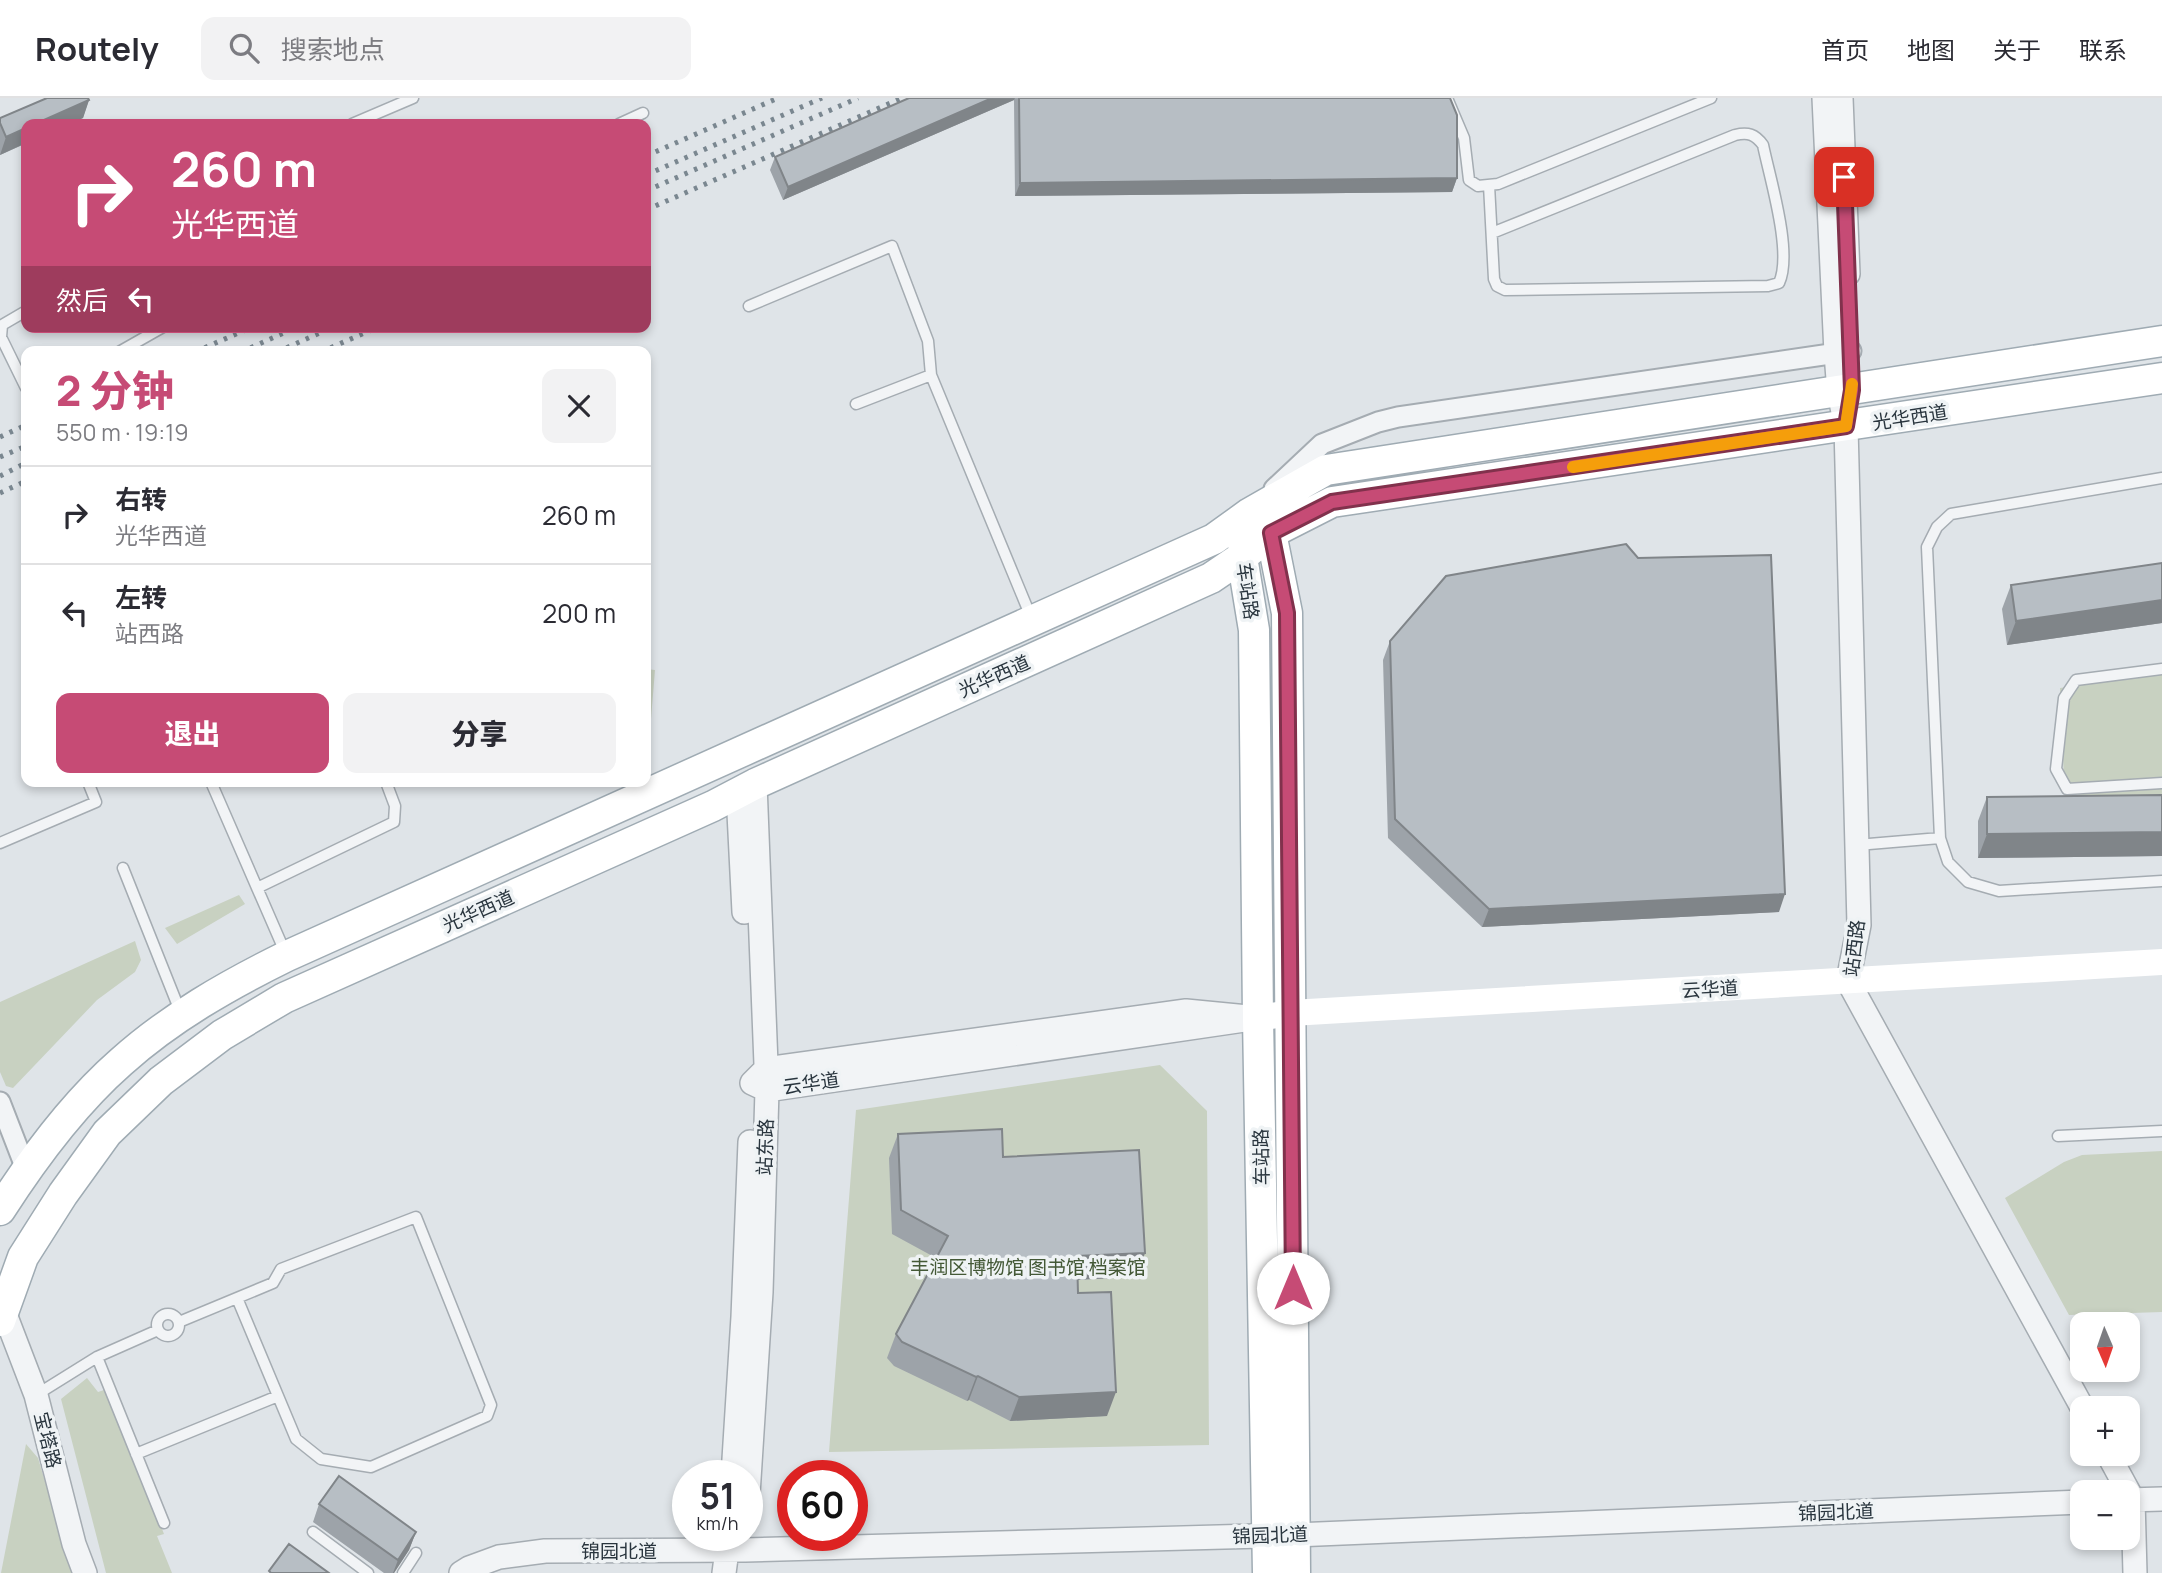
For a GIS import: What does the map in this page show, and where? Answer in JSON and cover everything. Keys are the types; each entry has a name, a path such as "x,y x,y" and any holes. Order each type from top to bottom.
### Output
{"main road":[{"name":"光华西道","path":"0,1210 26,1169 74,1110 121,1061 182,1015 237,981 286,956 1214,539 1250,513 1326,470 2162,341"},
{"name":"光华西道","path":"1,1315 23,1257 63,1194 107,1133 161,1081 222,1035 284,998 1211,578 1271,533 1332,502 2162,378"},
{"path":"1250,513 1271,533"},
{"name":"车站路","path":"1250,513 1242,557 1254,630 1258,1018 1281,1535 1295,1573"},
{"name":"车站路","path":"1268,1573 1281,1535 1291,1013 1287,613 1271,533"},
{"path":"685,778 735,794"},
{"name":"云华道","path":"1258,1018 1291,1013 2162,962"}],"street":[{"name":"站西路","path":"1824,98 1846,426 1858,925 1848,981 2076,1396"},
{"name":"站西路","path":"1841,98 1843,352"},
{"path":"1250,513 1322,444 1378,422 1843,352"},
{"name":"站东路","path":"735,794 762,1081 761,1292 750,1460"},
{"name":"云华道","path":"762,1081 1258,1018"},
{"name":"站东路","path":"734,1460 762,1081"},
{"path":"0,1102 26,1169"},
{"name":"宝塔路","path":"1,1315 36,1395 74,1544 85,1573"},
{"path":"2140,1500 2162,1499"},
{"name":"锦园北道","path":"461,1573 499,1557 545,1551 735,1553 1281,1535 2070,1502"},
{"path":"2133,1550 2135,1573"}],"lane":[{"path":"364,119 413,98"},
{"path":"1447,98 1464,138 1469,180 1478,186 1498,184 1712,98"},
{"path":"630,119 643,113"},
{"path":"1489,185 1494,279 1497,286 1505,290 1768,286 1779,283 1784,273 1782,233 1763,145 1757,136 1746,132 1492,233"},
{"path":"749,306 892,246 928,341 931,375 1033,621"},
{"path":"21,314 2,325 1,337 21,378"},
{"path":"130,346 152,333"},
{"path":"856,404 931,375"},
{"path":"2162,478 1951,514 1937,527 1927,547 1940,838 1948,862 1969,882 1999,891 2162,881"},
{"path":"2162,669 2076,680 2064,698 2056,769 2067,789 2162,783"},
{"path":"0,843 96,802 90,787"},
{"path":"213,787 286,956"},
{"path":"257,888 394,822 395,806 388,787"},
{"path":"1856,845 1940,838"},
{"path":"123,868 182,1015"},
{"path":"2058,1136 2162,1131"},
{"path":"178,1322 237,1298 274,1283 281,1269 416,1217 491,1405 487,1416 371,1467 321,1459 296,1439 237,1298"},
{"path":"171,1314 178,1322 179,1329 174,1335 166,1337 158,1330 157,1323 164,1315 171,1314"},
{"path":"36,1395 97,1357 158,1330"},
{"path":"97,1357 164,1523"},
{"path":"136,1454 278,1396"},
{"path":"313,1532 368,1573"},
{"path":"403,1573 416,1553"}],"green space":[{"path":"651,670 655,670 651,719"},
{"path":"2162,674 2162,819 2066,826 2060,688"},
{"path":"239,895 245,904 177,944 165,928"},
{"path":"135,941 141,960 135,972 97,1000 13,1088 6,1086 0,1072 0,1002"},
{"name":"丰润区博物馆 图书馆 档案馆","path":"1160,1065 1207,1111 1209,1445 829,1452 856,1110"},
{"path":"2162,1151 2162,1312 2070,1312 2069,1315 2005,1198 2064,1162 2082,1155"},
{"path":"87,1378 98,1392 107,1389 164,1534 157,1536 172,1573 106,1573 61,1399"},
{"path":"26,1444 38,1458 72,1573 1,1573"}],"building":[{"path":"47,98 89,100 46,119 21,119 21,130 6,137 0,118"},
{"path":"909,98 992,98 788,187 775,157"},
{"path":"1019,98 1450,98 1457,115 1457,178 1020,183"},
{"path":"1626,544 1638,558 1771,555 1785,894 1489,909 1395,819 1390,641 1446,576"},
{"path":"2162,563 2162,600 2016,621 2011,585"},
{"path":"2162,795 2162,832 1987,834 1987,797"},
{"path":"1002,1129 1003,1157 1139,1150 1145,1253 1077,1256 1078,1293 1111,1292 1116,1392 1019,1397 902,1342 896,1334 948,1236 901,1210 898,1134"},
{"path":"339,1476 416,1532 398,1560 319,1504"},
{"path":"289,1544 329,1573 271,1573 269,1571"}],"railway":[{"path":"651,154 778,98"},
{"path":"651,173 822,98"},
{"path":"651,189 858,98"},
{"path":"651,208 902,98"},
{"path":"209,346 238,333"},
{"path":"254,346 284,333"},
{"path":"290,346 320,333"},
{"path":"335,346 364,333"},
{"path":"0,437 21,427"},
{"path":"0,457 21,448"},
{"path":"0,476 21,466"},
{"path":"0,493 21,483"}],"slow traffic":[{"path":"1573,467 1846,426 1852,384"}],"route":[{"path":"1293,1288 1287,613 1271,533 1332,502 1846,426 1852,390 1844,177"}]}
